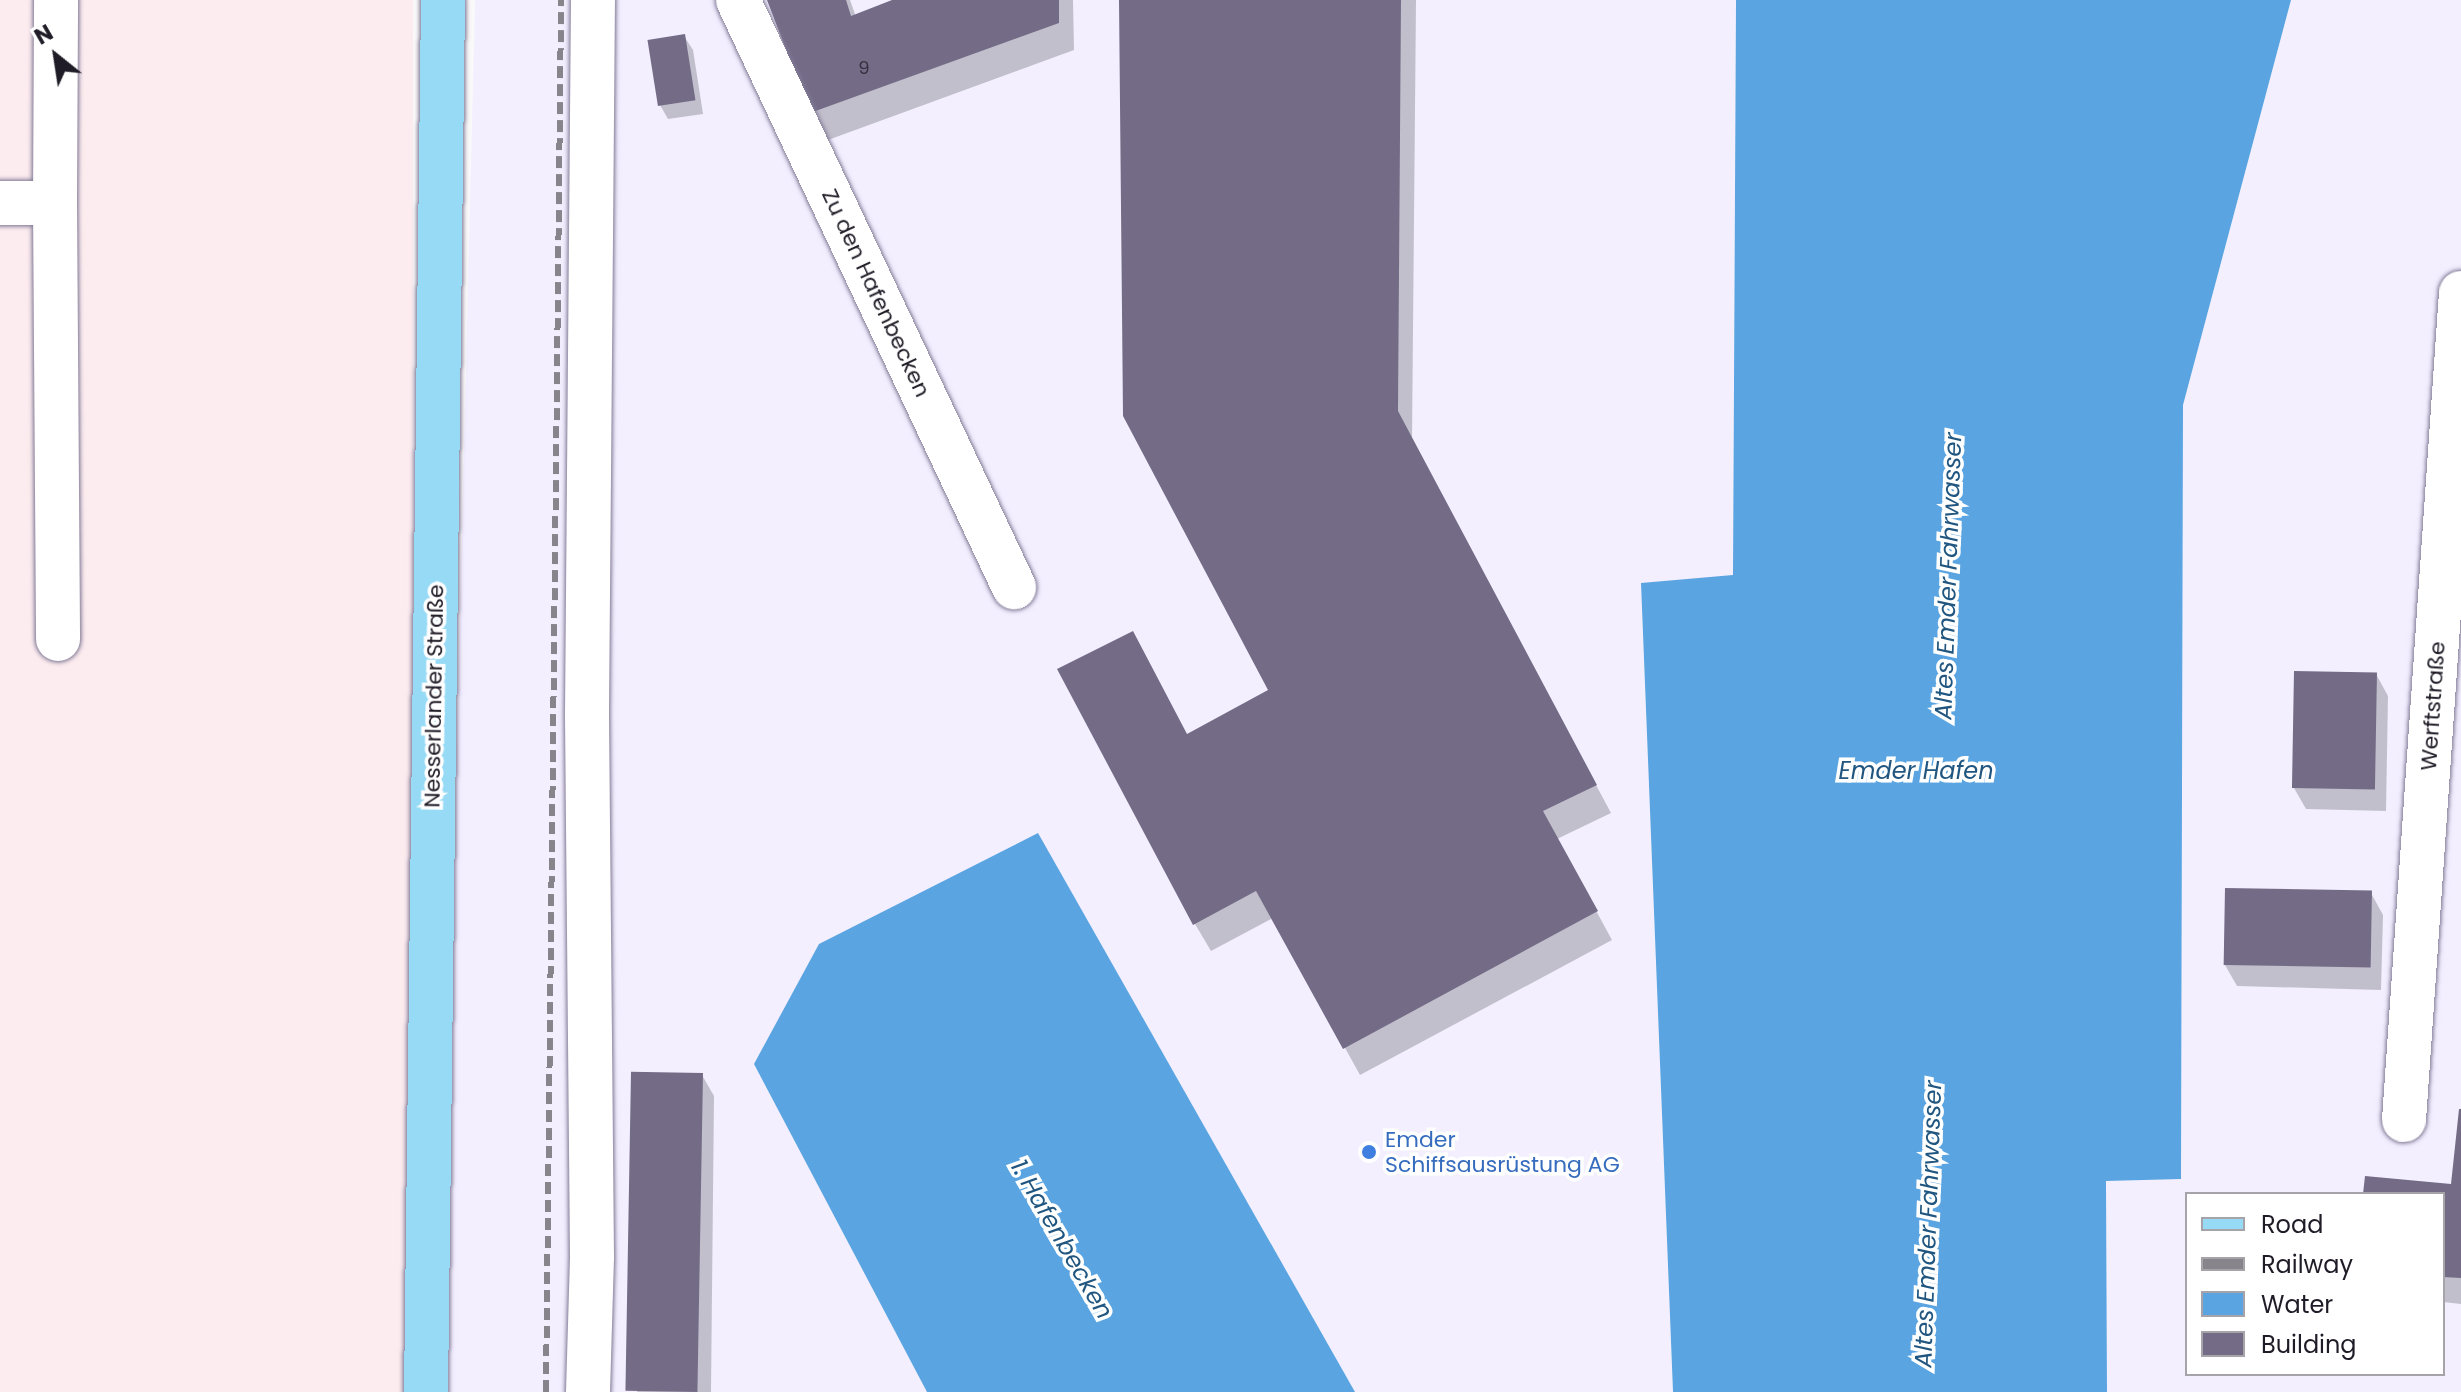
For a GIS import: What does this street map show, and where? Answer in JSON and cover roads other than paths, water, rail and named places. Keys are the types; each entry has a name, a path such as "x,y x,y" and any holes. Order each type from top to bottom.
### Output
{"main road":[{"name":"Nesserlander Straße","path":"426,1392 443,0"}],"street":[{"path":"56,0 58,639"},
{"path":"588,1392 592,1257 587,713 593,0"},
{"name":"Zu den Hafenbecken","path":"738,0 1014,587"},
{"path":"0,203 55,203"},
{"name":"Werftstraße","path":"2404,1120 2461,293"}],"water":[{"name":"Emder Hafen","path":"1736,0 2291,0 2183,405 2181,1179 2106,1181 2107,1392 1673,1392 1641,583 1733,575"},
{"name":"1. Hafenbecken","path":"1038,833 1355,1392 927,1392 754,1064 819,944"}],"railway":[{"path":"546,1392 561,0"}],"place":[{"name":"Emder Schiffsausrüstung AG","path":"1369,1152"}],"water label":[{"name":"Altes Emder Fahrwasser","path":"1948,576"},
{"name":"Altes Emder Fahrwasser","path":"1928,1224"}]}
